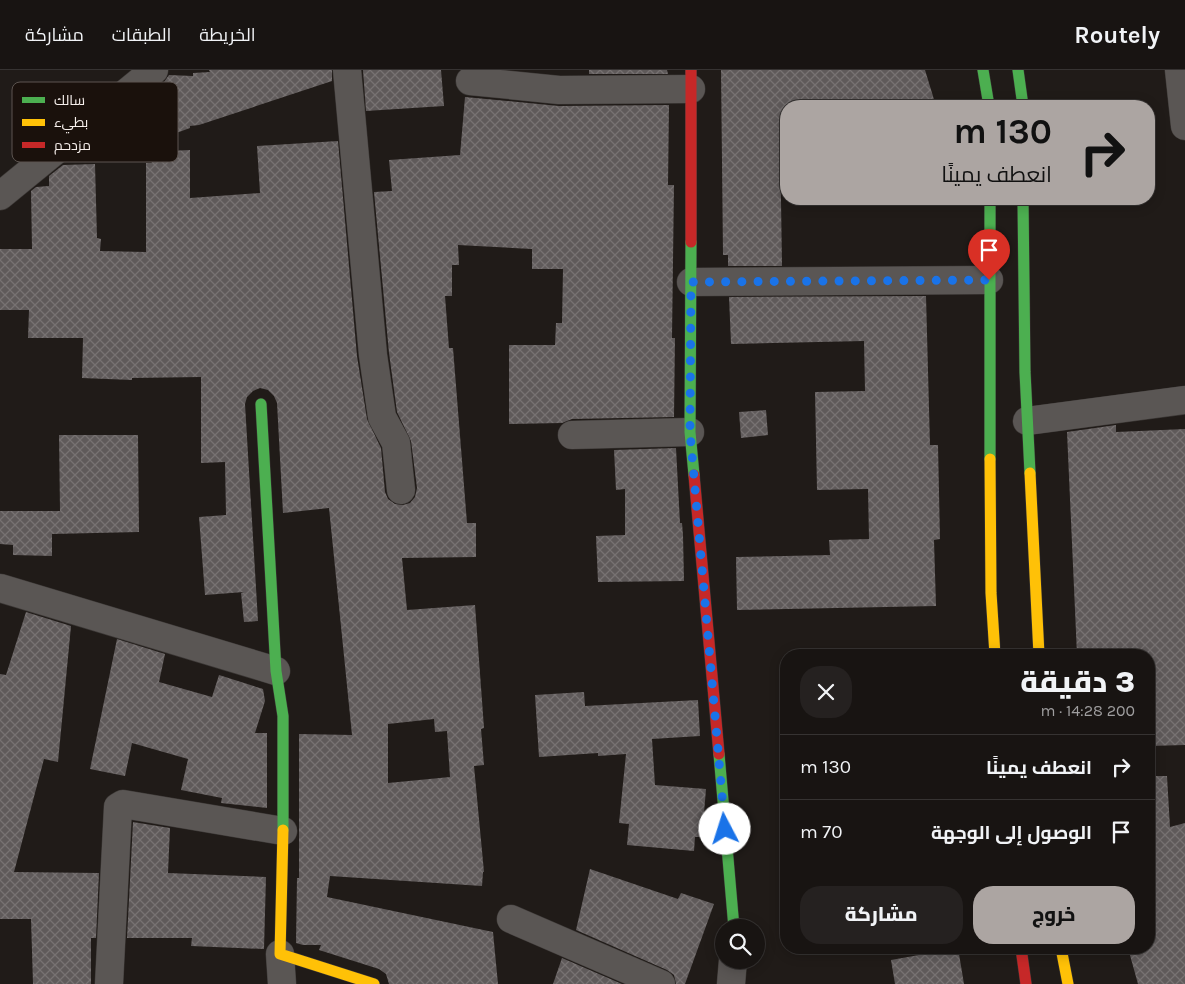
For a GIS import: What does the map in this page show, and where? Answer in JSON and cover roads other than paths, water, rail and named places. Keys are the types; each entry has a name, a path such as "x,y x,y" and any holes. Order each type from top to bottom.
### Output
{"street":[{"path":"139,82 154,70"},
{"path":"347,70 373,355 382,417 396,443 401,490"},
{"path":"983,70 988,100"},
{"path":"1018,70 1022,100"},
{"path":"1179,70 1185,126"},
{"path":"470,81 559,90 691,79 690,432 733,919"},
{"path":"0,196 42,162"},
{"path":"990,205 989,412 991,593 995,649"},
{"path":"1023,205 1025,372 1039,649"},
{"path":"691,282 989,280"},
{"path":"1027,421 1185,400"},
{"path":"261,404 276,671 283,716 280,954 282,984"},
{"path":"572,435 690,432"},
{"path":"0,588 276,671"},
{"path":"109,984 118,807 123,804 283,831"},
{"path":"510,919 661,984"},
{"path":"280,954 374,984"},
{"path":"1023,954 1026,984"},
{"path":"1062,954 1068,984"},
{"path":"731,984 732,969"}]}
